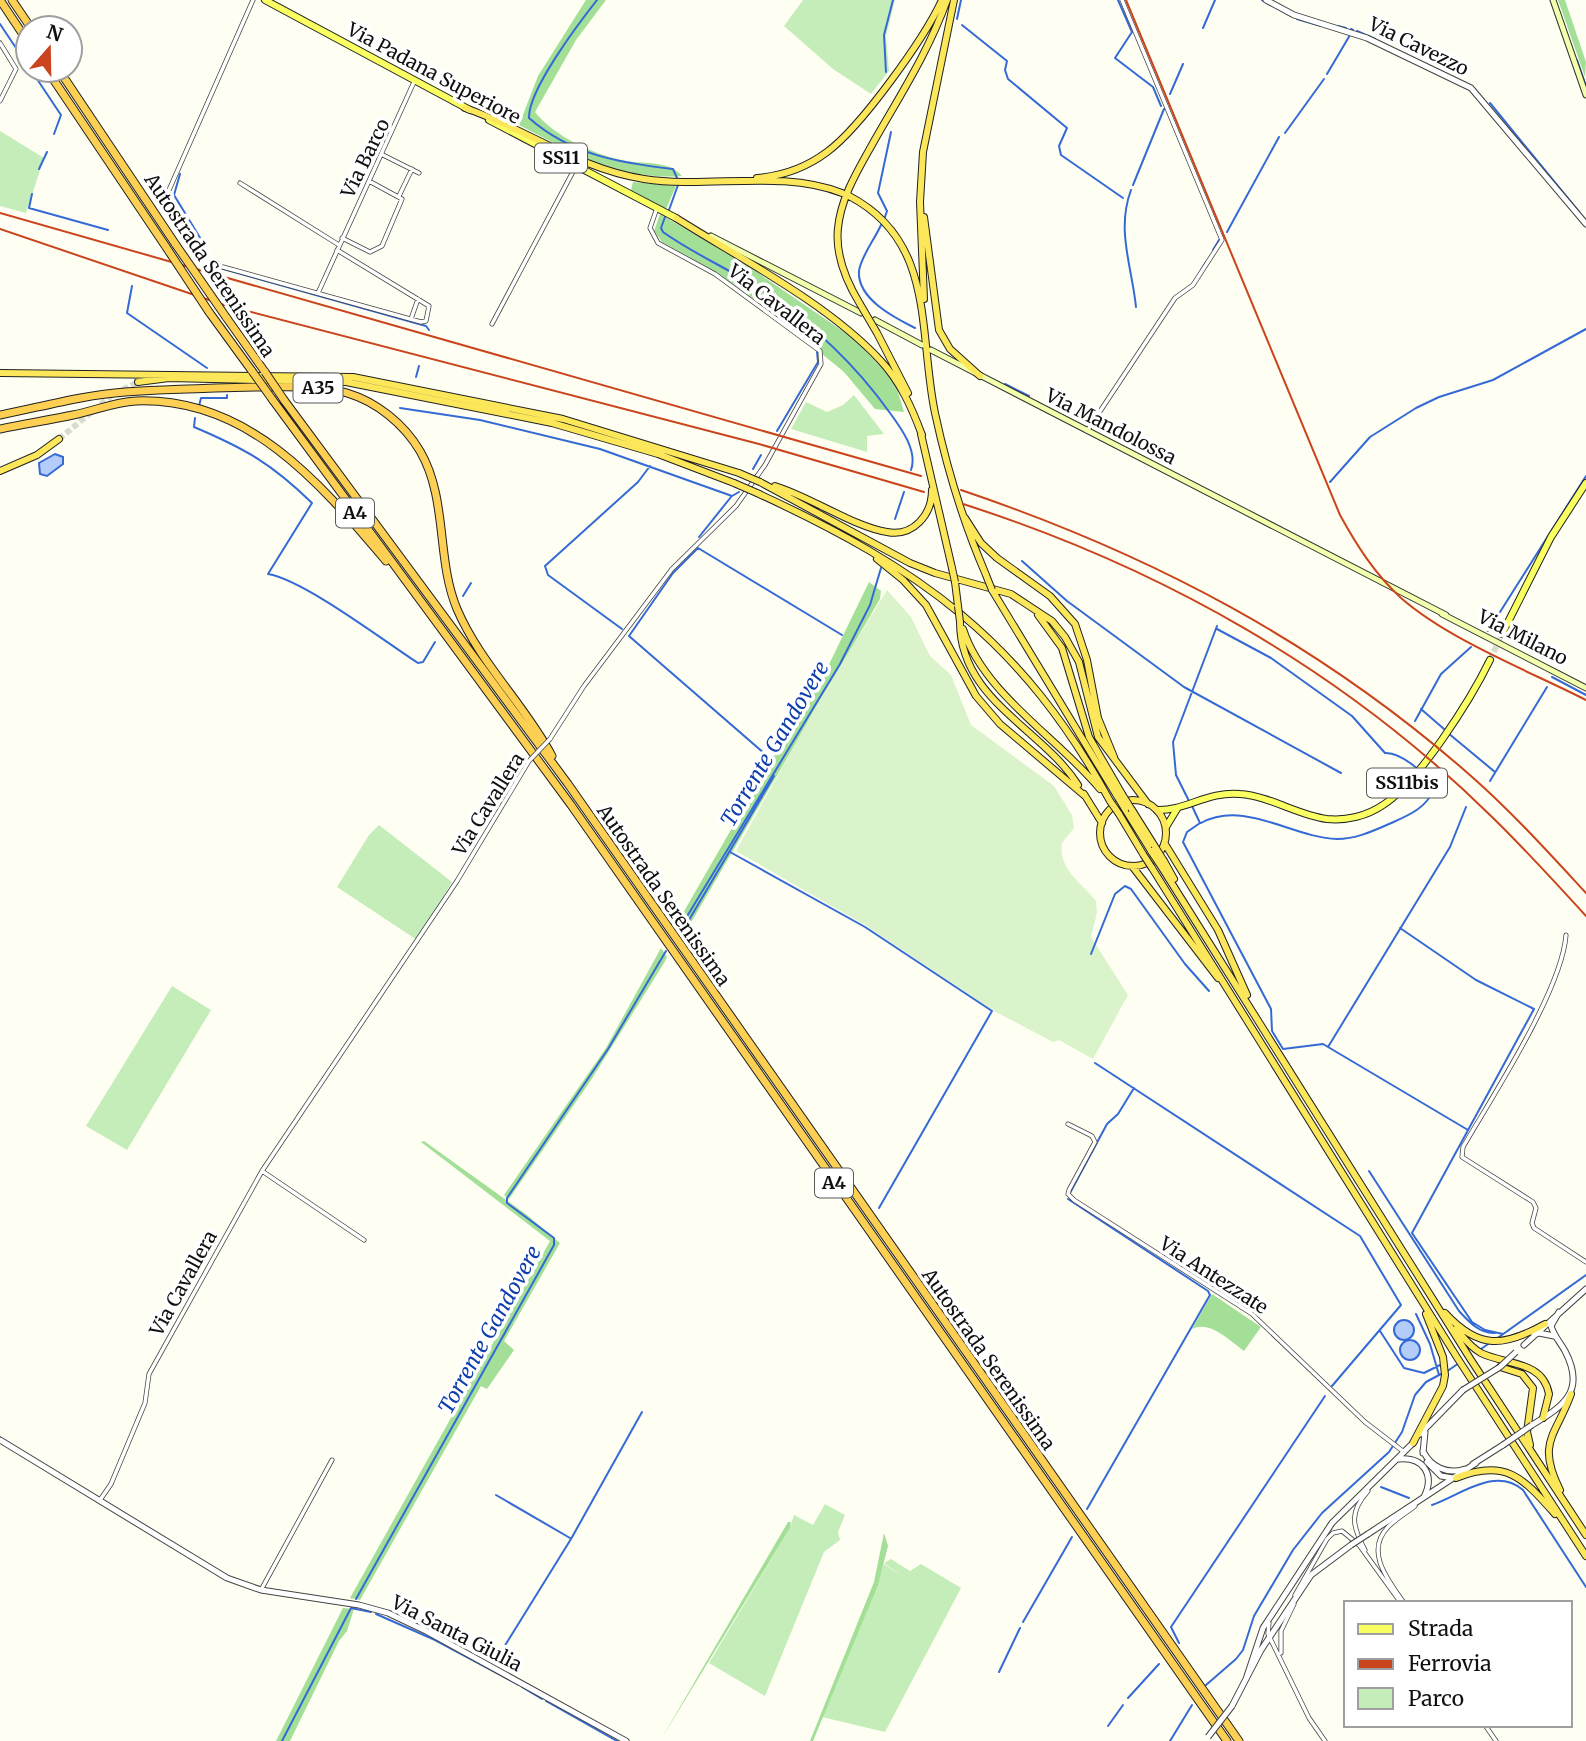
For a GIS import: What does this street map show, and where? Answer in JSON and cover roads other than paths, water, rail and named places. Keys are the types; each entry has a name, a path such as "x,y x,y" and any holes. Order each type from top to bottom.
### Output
{"highway":[{"path":"0,0 14,21"},
{"path":"682,181 772,176 799,167 827,152 852,128 945,0"},
{"path":"945,0 928,46 855,175 840,214 838,230 841,260 860,304 907,392 922,435 955,582 962,644 978,681 996,704 1062,761 1102,823"},
{"path":"929,368 921,180 928,123 954,0"},
{"name":"Autostrada Serenissima","path":"56,84 209,312 571,805 1227,1741"},
{"name":"Autostrada Serenissima","path":"68,84 284,400 568,784 1239,1741"},
{"path":"465,108 487,115 599,169 645,179 806,183 846,195 885,223 909,258 919,287 941,442 958,507 992,590 1435,1302 1586,1535"},
{"path":"921,180 939,330 950,349 980,376"},
{"path":"676,218 778,282 860,340 893,375 922,435"},
{"path":"0,373 353,377 563,419 799,494 879,530 893,533 916,525 927,513 932,499 931,471"},
{"path":"138,382 169,378 346,382 564,426 658,454 757,493 847,538 953,605 1007,654 1058,717 1462,1367 1586,1556"},
{"name":"A35","path":"0,415 124,392 198,388 317,388 349,394 375,406 407,433 432,477 447,574 468,631 544,741 568,784"},
{"path":"0,429 134,401 181,406 234,422 272,444 318,483 441,625"},
{"path":"0,471 37,455 59,439"},
{"path":"760,482 922,568 1002,591 1035,608 1065,637 1079,662 1094,730 1119,768 1148,804 1157,810 1166,827 1165,844 1217,930 1271,1040"},
{"path":"958,507 981,543 996,558 1050,596 1075,624 1087,660 1098,718 1119,768"},
{"path":"847,538 891,569 916,593 939,626 976,695 1000,724 1085,796"},
{"path":"1002,591 1034,611 1054,633 1072,673 1089,737 1120,795"},
{"path":"960,622 974,655 995,686 1072,756 1110,801"},
{"path":"1148,804 1132,800 1117,804 1102,823 1101,840 1109,855 1132,866 1196,954 1230,992"},
{"path":"1132,866 1149,862 1165,844"},
{"path":"1413,1443 1443,1386 1445,1371 1422,1302"},
{"path":"1435,1302 1463,1331 1492,1341 1512,1340 1545,1324"},
{"path":"1435,1302 1478,1351 1517,1363 1538,1374 1549,1394 1544,1418"},
{"path":"1500,1367 1522,1374 1533,1388 1527,1432 1540,1466"},
{"path":"1571,1394 1551,1432 1548,1458 1551,1471 1579,1525"},
{"path":"1456,1478 1483,1469 1512,1474 1527,1484 1570,1532"}],"main road":[{"name":"Via Padana Superiore","path":"266,0 414,82 861,313"},
{"path":"1553,0 1586,95"},
{"path":"875,320 922,345"},
{"name":"Via Mandolossa","path":"931,350 1277,528"},
{"path":"1502,634 1547,545 1586,483"},
{"name":"Via Milano","path":"1277,528 1586,688"},
{"name":"SS11bis","path":"1157,810 1230,793 1262,798 1325,819 1357,817 1377,809 1402,789 1458,718 1490,660"},
{"path":"1166,827 1179,807"}],"street":[{"path":"169,190 253,0"},
{"path":"1087,431 1175,298 1193,285 1222,240 1122,0"},
{"name":"Via Cavezzo","path":"1266,0 1294,15 1367,38 1471,88 1586,224"},
{"path":"0,43 16,67 0,101"},
{"name":"Via Barco","path":"318,293 414,82"},
{"path":"383,155 419,173"},
{"path":"492,324 576,166"},
{"path":"399,196 412,169"},
{"path":"342,238 370,252 379,250 402,203 399,196 369,181"},
{"path":"223,267 424,322 430,311 429,306 240,183"},
{"path":"648,237 657,208"},
{"name":"Via Cavallera","path":"99,1502 111,1484 145,1403 149,1374 262,1171 457,881 528,761 551,739 584,686 672,569 742,499 787,429 822,357 820,351 795,331 715,274 658,243 650,232"},
{"path":"411,319 418,299"},
{"path":"1566,935 1565,950 1543,1001 1511,1065 1463,1147 1462,1157 1533,1202 1536,1208 1532,1223 1534,1228 1586,1262"},
{"name":"Via Antezzate","path":"1068,1124 1092,1136 1095,1142 1069,1190 1068,1194 1074,1200 1252,1314 1365,1422 1402,1450"},
{"path":"262,1171 364,1240"},
{"path":"1524,1345 1586,1289"},
{"path":"1423,1451 1436,1467 1449,1471 1460,1470 1562,1406 1571,1394 1573,1371 1551,1326 1559,1312"},
{"path":"1246,1678 1259,1638 1332,1523 1398,1459 1402,1450 1413,1443 1463,1390 1500,1367 1539,1333 1555,1337"},
{"path":"1430,1422 1424,1434 1423,1451 1428,1464 1436,1473 1446,1478 1456,1478"},
{"name":"Via Santa Giulia","path":"0,1440 227,1578 261,1590 346,1603 388,1613 426,1631 626,1741"},
{"path":"1398,1459 1416,1461 1426,1470 1429,1482 1421,1501 1386,1530 1378,1546 1381,1567 1401,1601"},
{"path":"261,1590 332,1460"},
{"path":"1291,1604 1321,1564 1456,1478 1476,1462"},
{"path":"1372,1561 1356,1531 1353,1513 1358,1502 1382,1473"},
{"path":"1207,1739 1232,1706 1261,1650 1333,1533 1342,1531 1351,1535 1401,1601"},
{"path":"1282,1658 1281,1631 1307,1581"},
{"path":"1273,1614 1268,1627 1270,1637 1309,1718 1325,1741"},
{"path":"1268,1627 1275,1629"},
{"path":"1261,1650 1270,1647 1282,1658"}],"water":[{"path":"55,454 63,457 63,464 47,476 40,474 39,463"},
{"path":"1404,1320 1411,1323 1414,1330 1411,1337 1404,1340 1397,1337 1394,1330 1397,1323"},
{"path":"1410,1340 1417,1343 1420,1350 1417,1357 1410,1360 1403,1357 1400,1350 1403,1343"}],"waterway":[{"name":"Torrente Gandovere","path":"597,0 545,74 531,106 529,118 545,131 579,149 615,160 673,169 677,178"},
{"path":"886,72 884,35 893,0"},
{"path":"957,19 961,0"},
{"path":"1118,0 1132,32 1115,58 1153,87 1161,106"},
{"path":"1203,28 1215,0"},
{"path":"1262,0 1291,16"},
{"path":"1297,19 1321,26"},
{"path":"0,24 14,45"},
{"path":"962,25 1007,61 1005,70 1008,79 1067,128 1059,146 1061,155 1123,198"},
{"path":"1338,26 1346,28"},
{"path":"1357,31 1375,39"},
{"path":"1327,74 1350,35"},
{"name":"Torrente Gandovere","path":"1577,60 1586,86"},
{"path":"1170,94 1183,64"},
{"path":"1285,133 1324,79"},
{"path":"40,84 61,115 54,134"},
{"path":"1490,103 1580,213"},
{"path":"1133,185 1164,109"},
{"path":"885,217 887,211 878,193 891,132"},
{"path":"1227,232 1279,137"},
{"path":"39,169 47,152"},
{"path":"180,174 174,195 205,246"},
{"name":"Torrente Gandovere","path":"669,210 678,185"},
{"path":"1131,190 1125,234 1136,307"},
{"path":"32,194 29,208 108,230"},
{"name":"Torrente Gandovere","path":"665,217 661,228 663,232 752,284 782,305 817,332 848,362 877,395 903,433 912,455 911,470"},
{"path":"881,225 862,259 860,281 864,290 879,306 915,328"},
{"path":"1213,250 1219,240"},
{"path":"1201,270 1206,262"},
{"path":"216,267 426,326 429,330"},
{"path":"132,286 127,313 207,368"},
{"path":"1330,482 1370,437 1416,408 1439,397 1493,380 1586,329"},
{"path":"777,431 818,362 817,352"},
{"path":"416,377 419,366"},
{"path":"1005,384 1029,396"},
{"path":"199,406 201,398 227,398 227,395"},
{"path":"400,408 480,420 600,449 732,496 739,492"},
{"path":"195,418 194,427 258,459 312,503 268,574 302,587 418,663 423,662 435,642"},
{"path":"753,469 761,455"},
{"path":"622,629 548,575 545,566 638,482 650,466"},
{"path":"1488,631 1586,476"},
{"name":"Torrente Gandovere","path":"895,519 904,492"},
{"path":"699,537 731,497"},
{"path":"629,636 673,573 698,548 842,635"},
{"path":"1022,561 1067,601 1184,687 1341,773"},
{"name":"Torrente Gandovere","path":"680,928 840,664 870,605 881,568"},
{"path":"463,596 471,583"},
{"path":"1189,801 1176,775 1173,742 1217,626"},
{"path":"1201,823 1234,815 1251,817 1320,837 1344,839 1371,832 1409,815 1426,802 1434,789 1413,765 1398,756 1385,753 1352,716 1271,658 1217,629"},
{"path":"629,636 765,754 772,767"},
{"path":"1415,721 1441,674 1471,647"},
{"path":"1552,677 1586,695"},
{"path":"1490,781 1547,687"},
{"path":"1421,709 1444,729"},
{"path":"1448,733 1495,772"},
{"name":"Torrente Gandovere","path":"686,925 774,776"},
{"path":"1192,806 1200,823 1187,832 1183,842 1271,1009 1272,1031 1283,1049 1323,1044 1468,1130"},
{"path":"1328,1047 1450,847 1466,807"},
{"path":"730,852 865,927 992,1011 879,1208"},
{"path":"1091,954 1115,894 1125,886 1131,889 1185,964 1209,991"},
{"path":"1400,928 1476,980 1534,1009 1412,1233 1472,1322 1485,1330 1503,1334"},
{"name":"Torrente Gandovere","path":"356,1599 554,1245 554,1238 507,1203 507,1198 608,1049 666,951"},
{"path":"1095,1063 1360,1236 1401,1305 1332,1386"},
{"path":"1070,1193 1107,1124 1118,1114 1134,1088"},
{"path":"1369,1171 1459,1311 1480,1329 1495,1333"},
{"path":"1068,1199 1208,1291 1210,1295 1087,1509"},
{"path":"1499,1337 1586,1275"},
{"path":"1416,1314 1430,1344 1439,1375"},
{"path":"1380,1331 1404,1368 1424,1373 1440,1365"},
{"path":"1481,1349 1491,1342"},
{"path":"1446,1372 1459,1363"},
{"path":"1206,1685 1243,1650 1254,1616 1293,1550 1322,1513 1389,1452 1402,1432 1415,1395 1426,1382 1441,1374"},
{"path":"1179,1643 1171,1627 1325,1396"},
{"path":"496,1660 571,1539 642,1412"},
{"path":"1432,1505 1478,1485 1501,1481 1512,1483 1523,1490 1586,1587"},
{"path":"1381,1487 1409,1498"},
{"path":"496,1495 570,1538"},
{"path":"1023,1622 1072,1537"},
{"name":"Torrente Gandovere","path":"282,1741 351,1608 371,1612"},
{"path":"376,1614 435,1640 519,1685"},
{"path":"999,1672 1020,1628"},
{"path":"1128,1698 1159,1664"},
{"path":"522,1687 542,1699"},
{"path":"546,1701 617,1741"},
{"path":"1108,1726 1123,1705"},
{"path":"1170,1741 1192,1705"}],"tunnel":[{"path":"59,439 111,396 138,382"},
{"path":"1490,660 1502,634"}],"railway":[{"path":"1126,0 1340,515 1360,549 1401,598 1442,628 1586,700"},
{"path":"0,213 921,476"},
{"path":"0,229 224,305 759,444 924,492"},
{"path":"961,490 1100,543 1231,607 1293,644 1414,728 1471,776 1516,818 1586,893"},
{"path":"963,504 1108,559 1178,592 1311,670 1374,715 1434,763 1503,828 1586,916"}]}
